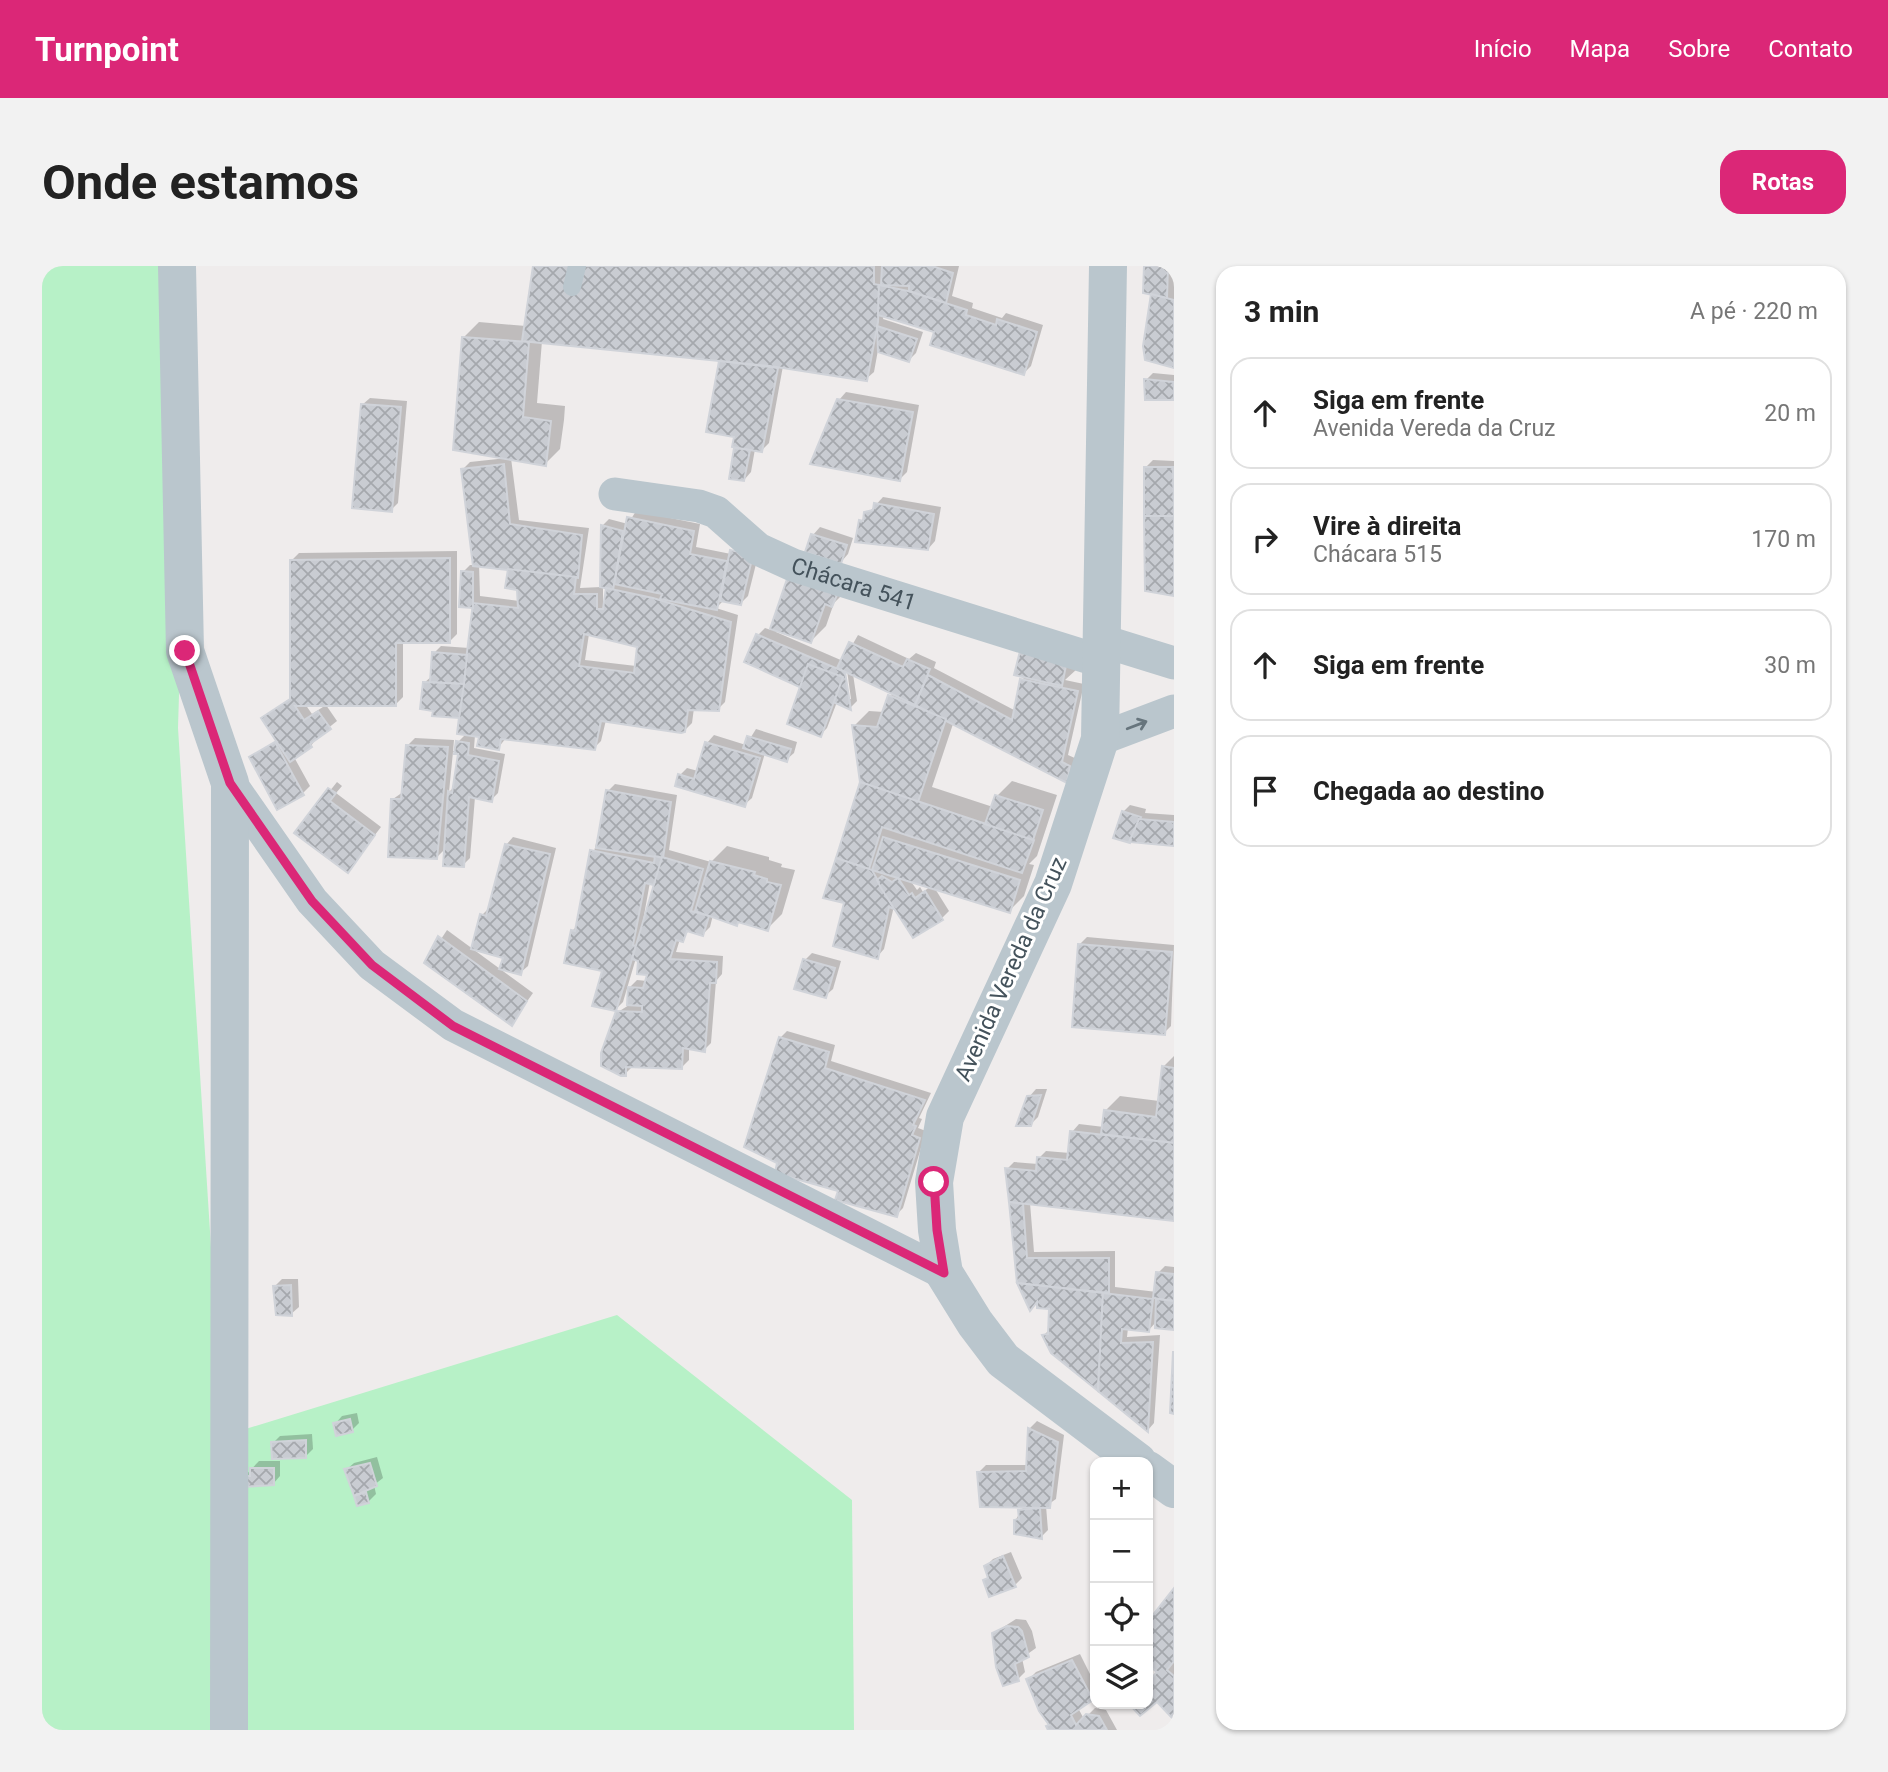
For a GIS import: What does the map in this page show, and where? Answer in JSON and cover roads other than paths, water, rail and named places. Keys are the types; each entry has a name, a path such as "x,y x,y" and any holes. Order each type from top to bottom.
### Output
{"street":[{"path":"177,266 185,651 230,783 312,901 372,965 453,1026 944,1273"},
{"name":"Avenida Vereda da Cruz","path":"1108,266 1100,739 1053,884 945,1117 934,1182 937,1230 944,1273 975,1323 1003,1360 1131,1457"},
{"name":"Chácara 541","path":"615,494 699,506 716,512 758,549 783,561 1103,652 1174,663"},
{"path":"1100,739 1174,711"},
{"path":"229,1730 230,783"},
{"path":"1153,1474 1174,1489"}],"lane":[{"path":"572,287 578,266"}]}
